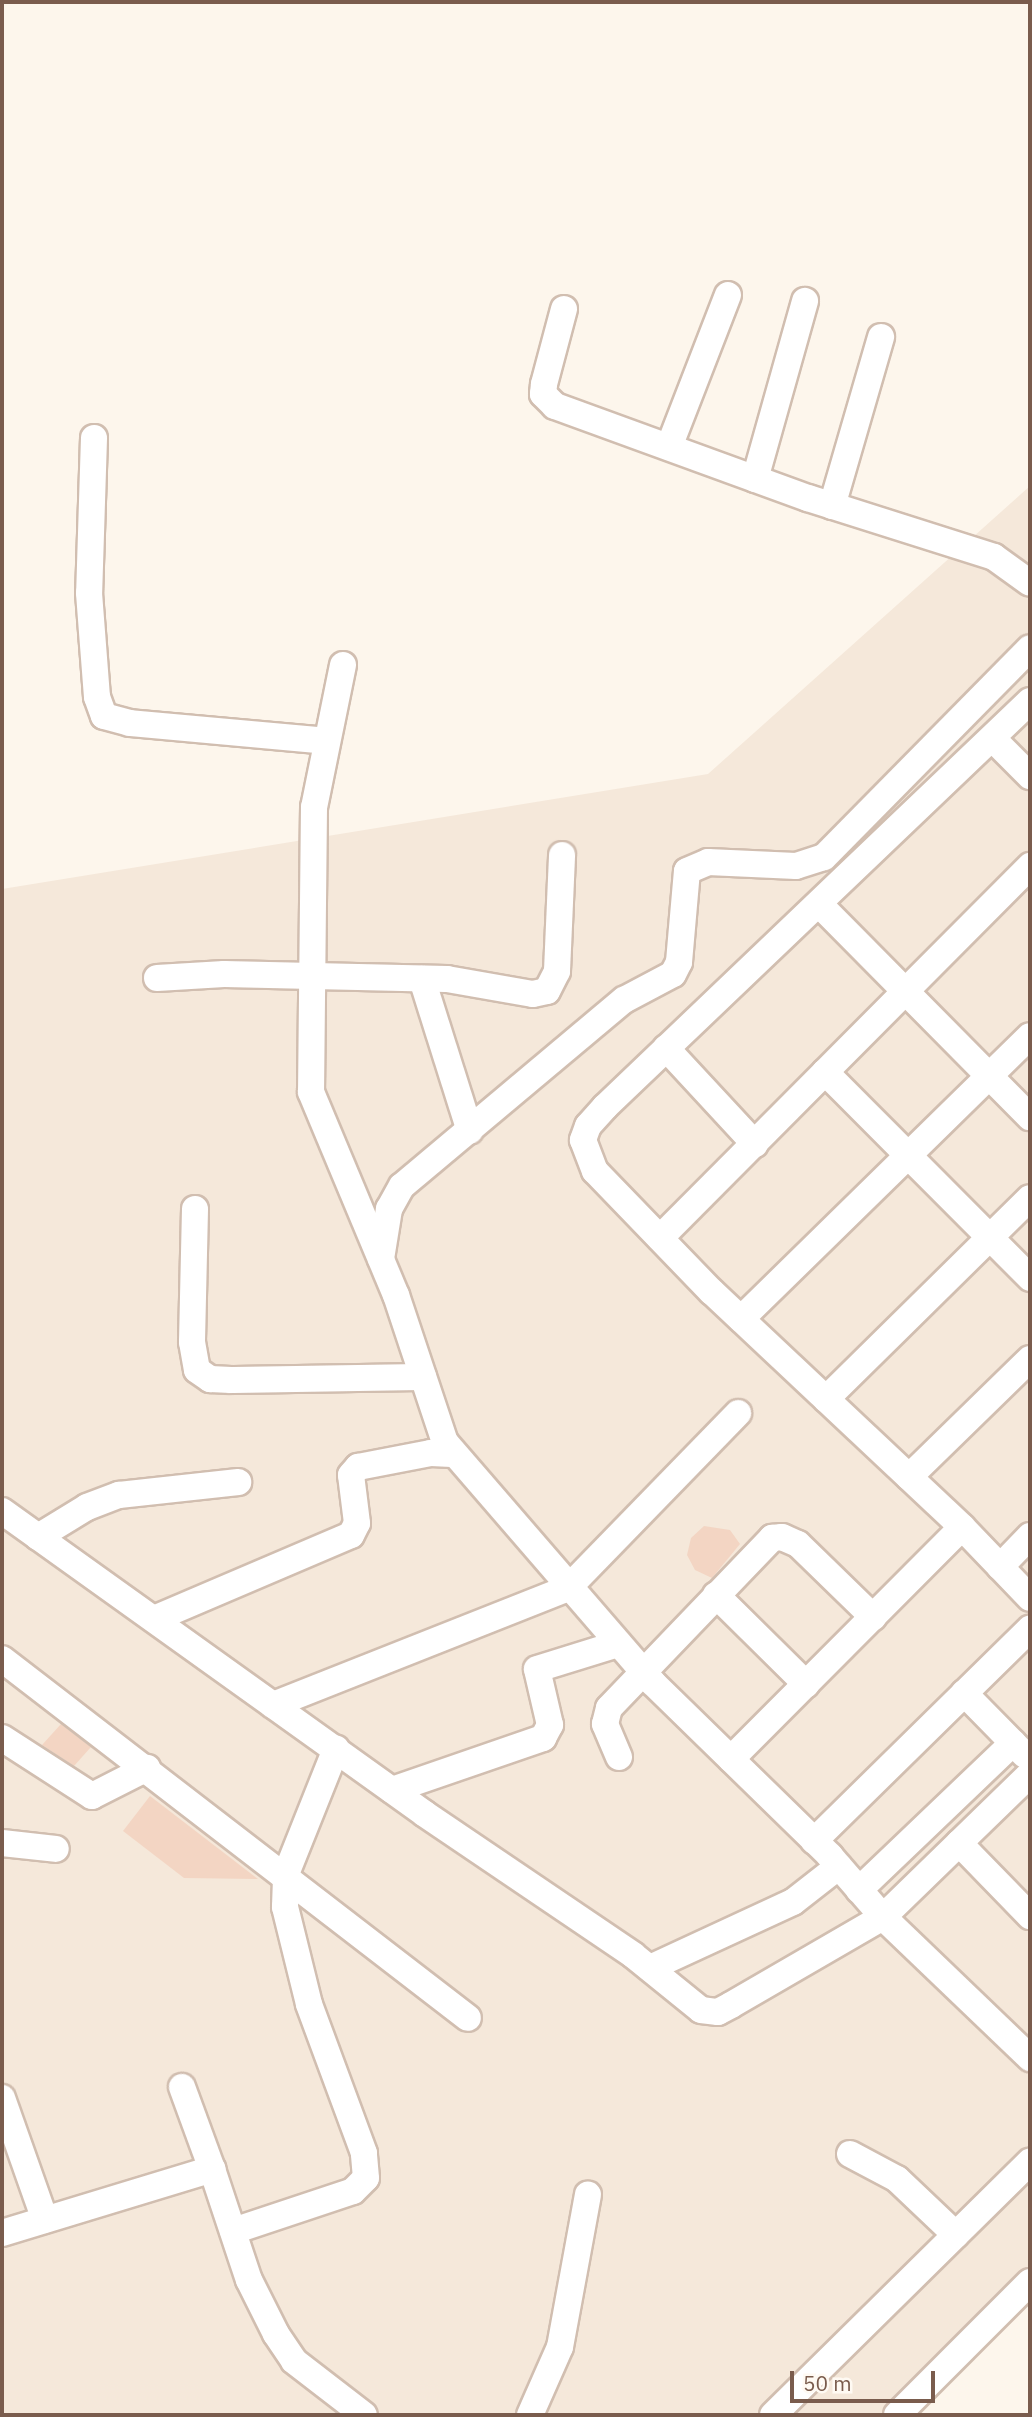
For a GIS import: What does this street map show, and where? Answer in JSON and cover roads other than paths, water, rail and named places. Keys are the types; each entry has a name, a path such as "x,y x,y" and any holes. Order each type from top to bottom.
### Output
{"street":[{"path":"669,447 728,295"},
{"path":"755,478 805,301"},
{"path":"564,309 544,384 547,401 832,506 994,557 1030,583"},
{"path":"832,506 881,337"},
{"path":"94,438 89,593 97,697 104,716 130,723 326,741"},
{"path":"381,1259 393,1197 624,1000 673,974 679,962 687,871 708,862 796,866 824,857 1030,648"},
{"path":"344,666 314,807 310,1092 381,1259 452,1454 644,1673 839,1866 883,1917 1030,2058"},
{"path":"1030,701 666,1048 588,1126 583,1140 596,1171 660,1238 741,1320 962,1527 1030,1598"},
{"path":"992,738 1030,776"},
{"path":"157,978 223,974 311,979 422,979 533,994 547,990 557,971 562,855"},
{"path":"660,1238 1030,866"},
{"path":"819,904 1030,1117"},
{"path":"422,979 470,1131"},
{"path":"741,1320 910,1157 1030,1036"},
{"path":"666,1048 755,1144"},
{"path":"825,1072 1030,1278"},
{"path":"826,1399 991,1240 1030,1198"},
{"path":"195,1209 192,1342 197,1370 209,1379 423,1377"},
{"path":"909,1477 1030,1359"},
{"path":"273,1705 568,1588 737,1413"},
{"path":"154,1619 351,1535 357,1523 351,1475 358,1467 431,1453 452,1454"},
{"path":"38,1537 87,1507 119,1495 237,1482"},
{"path":"2,1511 392,1790 650,1968 701,2010 718,2012 883,1917 1030,1774"},
{"path":"731,1759 962,1527"},
{"path":"1000,1567 1030,1536"},
{"path":"619,1756 605,1716 764,1543 782,1537 798,1544 873,1617"},
{"path":"716,1595 806,1684"},
{"path":"814,1841 1030,1629"},
{"path":"392,1790 543,1738 550,1725 537,1669 618,1644"},
{"path":"2,1659 286,1874 468,2018"},
{"path":"859,1890 1022,1752 964,1693"},
{"path":"2,1738 92,1796 147,1768"},
{"path":"233,2231 353,2191 366,2178 364,2153 301,1977 285,1908 286,1874 336,1749"},
{"path":"2,1843 56,1849"},
{"path":"959,1843 1030,1916"},
{"path":"650,1968 793,1902 839,1866"},
{"path":"182,2087 261,2306 294,2361 364,2415"},
{"path":"2,2098 45,2220"},
{"path":"850,2154 897,2179 956,2235"},
{"path":"773,2415 1030,2162"},
{"path":"2,2233 212,2169"},
{"path":"530,2415 550,2379 560,2347 588,2196"},
{"path":"897,2415 1030,2283"}]}
